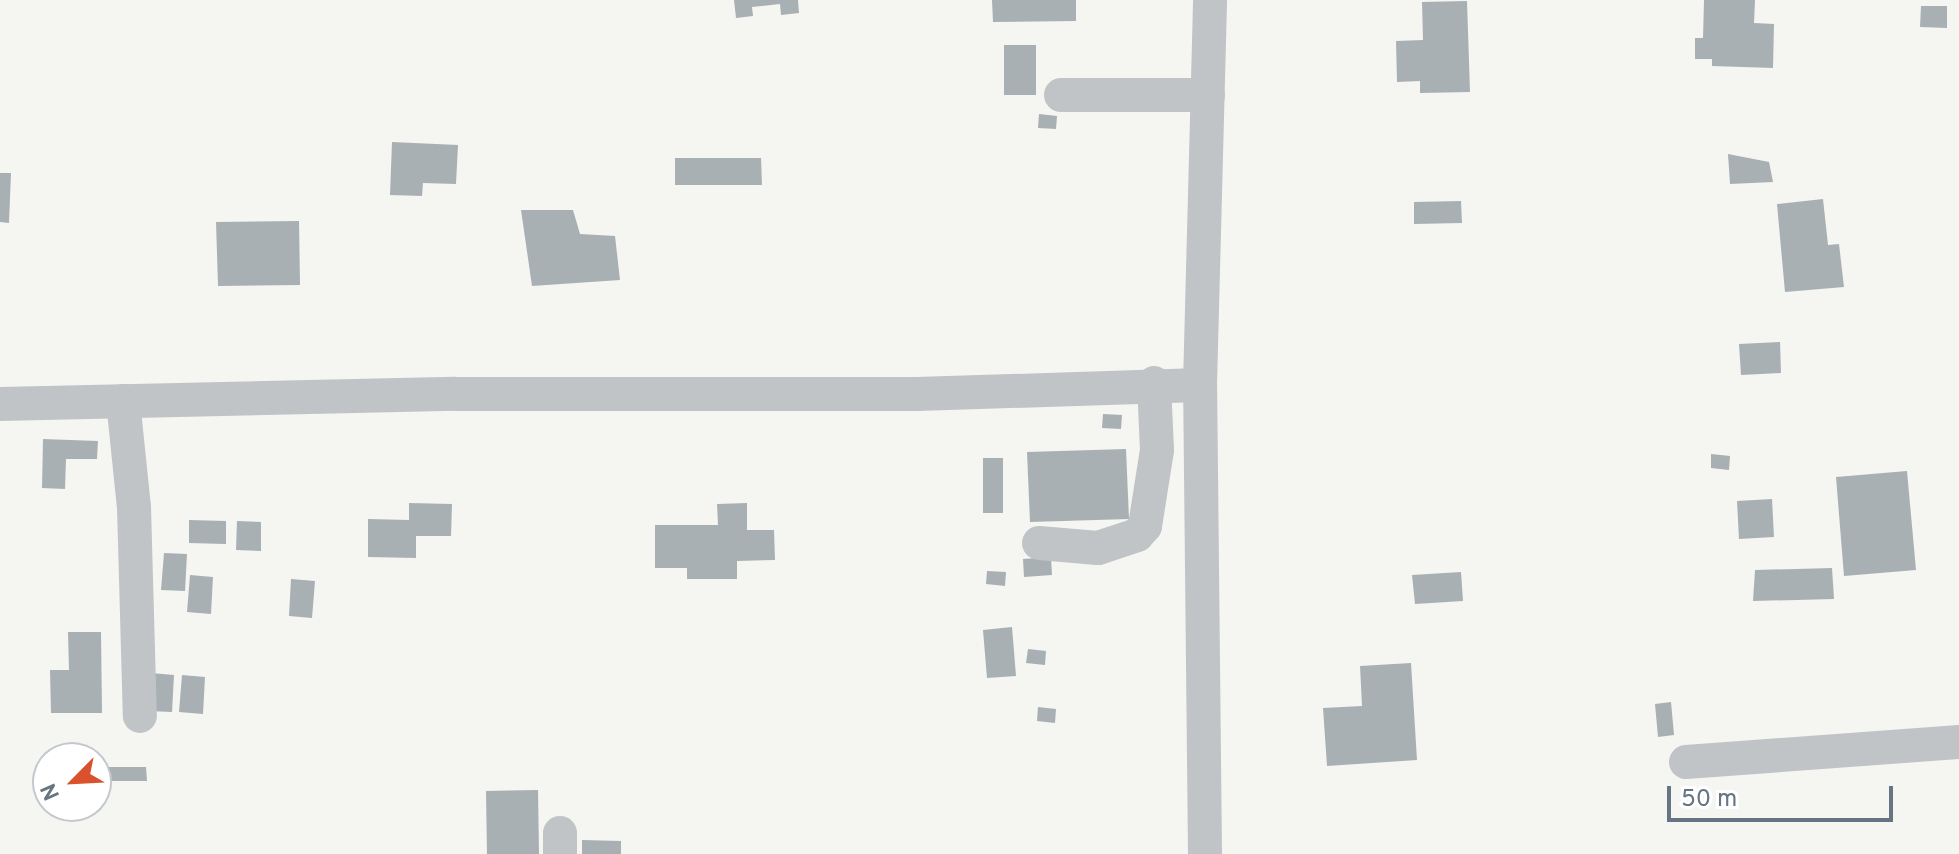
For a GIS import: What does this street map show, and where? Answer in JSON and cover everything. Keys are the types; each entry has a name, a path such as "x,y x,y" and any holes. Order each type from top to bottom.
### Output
{"street":[{"path":"1205,854 1200,385 1210,0"},
{"path":"1061,95 1208,95"},
{"path":"0,404 637,392 917,394 1154,383 1200,385"},
{"path":"1039,543 1098,548 1137,535 1145,526 1157,450 1154,383"},
{"path":"123,401 134,507 140,716"},
{"path":"1686,762 1959,742"}],"building":[{"path":"734,0 798,0 799,13 781,15 780,4 752,7 753,16 736,18"},
{"path":"992,0 1076,0 1076,21 993,22"},
{"path":"1704,0 1755,0 1754,23 1774,24 1773,68 1712,66 1712,59 1695,59 1695,38 1703,38"},
{"path":"1467,1 1470,92 1420,93 1420,81 1397,82 1396,41 1423,40 1422,2"},
{"path":"1921,6 1947,6 1947,28 1920,27"},
{"path":"1004,45 1036,45 1036,95 1004,95"},
{"path":"1039,114 1057,116 1056,129 1038,128"},
{"path":"392,142 458,145 456,184 423,183 422,196 390,195"},
{"path":"1728,154 1769,162 1773,182 1730,184"},
{"path":"675,158 761,158 762,185 675,185"},
{"path":"0,173 11,173 9,223 0,222"},
{"path":"1823,199 1828,245 1839,244 1844,287 1785,292 1777,204"},
{"path":"1461,201 1462,223 1414,224 1414,202"},
{"path":"521,210 573,210 580,234 615,236 620,280 532,286"},
{"path":"299,221 300,285 218,286 216,222"},
{"path":"1780,342 1781,373 1741,375 1739,344"},
{"path":"1103,414 1122,415 1121,429 1102,428"},
{"path":"43,439 98,441 97,459 66,459 65,489 42,488"},
{"path":"1126,449 1129,519 1030,522 1027,452"},
{"path":"1711,454 1730,456 1729,470 1711,468"},
{"path":"983,458 1003,458 1003,513 983,513"},
{"path":"1907,471 1916,570 1844,576 1836,477"},
{"path":"1772,499 1774,537 1739,539 1737,501"},
{"path":"409,503 452,504 451,536 416,536 416,558 368,557 368,519 409,520"},
{"path":"747,503 747,530 774,530 775,560 737,561 737,579 687,579 687,568 655,568 655,525 718,525 717,504"},
{"path":"189,520 226,521 226,544 189,543"},
{"path":"237,521 261,522 261,551 236,550"},
{"path":"164,553 187,554 185,591 161,590"},
{"path":"1051,557 1052,575 1024,577 1023,559"},
{"path":"1832,568 1834,599 1753,601 1755,570"},
{"path":"987,571 1006,572 1005,586 986,584"},
{"path":"1461,572 1463,601 1415,604 1412,575"},
{"path":"190,575 213,577 211,614 187,612"},
{"path":"291,579 315,581 312,618 289,616"},
{"path":"1012,627 1016,676 987,678 983,630"},
{"path":"68,632 101,632 102,713 51,713 50,670 69,670"},
{"path":"1028,649 1046,651 1045,665 1026,663"},
{"path":"1411,663 1417,760 1327,766 1323,708 1362,706 1360,666"},
{"path":"151,673 174,675 172,712 148,711"},
{"path":"182,675 205,677 203,714 179,712"},
{"path":"1671,702 1674,735 1658,737 1655,704"},
{"path":"1038,707 1056,709 1055,723 1037,721"},
{"path":"112,767 146,767 147,781 112,781"},
{"path":"538,790 539,854 487,854 486,791"},
{"path":"582,840 621,841 621,854 582,854"}]}
